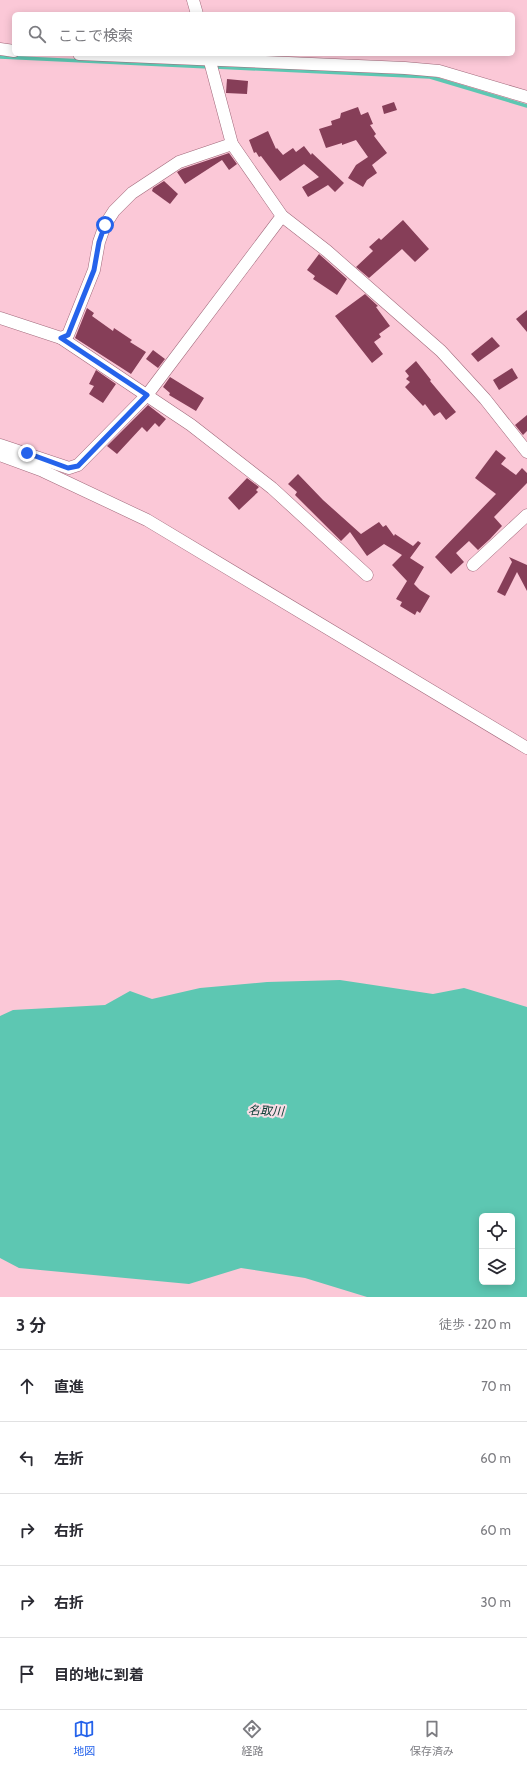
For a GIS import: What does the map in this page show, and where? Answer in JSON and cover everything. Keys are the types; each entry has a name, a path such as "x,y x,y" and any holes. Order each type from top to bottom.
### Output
{"street":[{"path":"193,0 196,12"},
{"path":"0,49 12,51"},
{"path":"108,56 211,63 405,68 439,71 527,98"},
{"path":"211,63 232,144 282,216 327,251 441,351 485,399 527,452"},
{"path":"61,338 68,335 94,270 99,242 105,225 114,211 132,193 179,162 232,144"},
{"path":"0,445 68,468 78,466 147,395 282,216"},
{"path":"0,318 61,338 191,425 272,488 367,575"},
{"path":"0,455 43,471 146,520 527,748"},
{"path":"473,565 527,515"}],"water":[{"name":"名取川","path":"340,980 433,994 464,988 527,1007 527,1297 367,1297 305,1278 241,1268 189,1284 19,1268 0,1258 0,1016 13,1010 105,1005 130,991 152,999 200,988 267,982"}],"building":[{"path":"227,79 248,81 247,94 226,93"},
{"path":"394,102 397,110 384,114 382,106"},
{"path":"358,107 361,115 368,112 373,124 370,125 376,134 374,136 387,153 372,165 377,173 367,180 363,187 348,178 356,165 368,157 356,140 342,145 342,143 326,148 319,129 332,125 331,121 340,118 341,113"},
{"path":"268,131 276,149 277,148 283,155 293,148 296,152 304,146 311,155 312,153 344,183 335,192 328,185 308,197 302,187 319,177 304,164 280,181 261,156 259,157 256,152 254,153 249,140"},
{"path":"229,153 237,164 229,170 222,160 185,184 177,172 182,169"},
{"path":"164,181 178,194 170,204 152,191 153,188"},
{"path":"403,220 429,249 415,262 402,249 369,278 356,267 373,251 369,247 379,238 381,240"},
{"path":"319,254 347,279 337,295 313,279 315,276 307,270"},
{"path":"365,294 378,306 376,307 390,326 379,334 381,337 374,342 383,354 372,363 335,316"},
{"path":"87,308 94,313 92,316 113,331 114,328 132,340 130,342 146,352 131,374 75,338"},
{"path":"527,310 527,332 516,319"},
{"path":"492,337 500,346 478,362 471,354"},
{"path":"153,350 165,359 158,368 146,359"},
{"path":"416,361 431,380 430,381 456,412 446,420 440,412 434,416 425,404 423,406 405,387 410,382 406,379 409,376 405,371"},
{"path":"512,368 518,378 499,390 493,380"},
{"path":"96,370 116,384 103,403 89,394 94,386 89,384"},
{"path":"170,377 204,398 196,411 169,395 170,393 163,387"},
{"path":"148,405 166,419 159,427 155,423 147,432 142,427 117,454 107,446"},
{"path":"527,415 527,431 523,435 515,425"},
{"path":"496,450 506,458 501,464 516,475 522,468 527,473 527,483 494,517 502,526 490,539 478,550 469,541 456,553 464,562 451,574 435,557 496,494 475,478"},
{"path":"298,474 323,500 361,534 379,522 383,527 386,525 394,536 395,534 413,546 418,541 421,543 410,558 424,567 414,584 430,596 420,613 417,611 415,615 400,606 402,602 396,599 407,581 392,565 402,555 384,544 367,556 350,532 341,541 295,495 297,492 288,484"},
{"path":"247,478 259,487 256,490 258,492 239,510 228,498"},
{"path":"509,557 527,565 527,591 517,572 505,596 497,592 512,562"}],"waterway":[{"path":"0,57 209,67"},
{"path":"215,67 430,77 527,106"}],"route":[{"path":"27,453 68,468 78,466 147,395 61,338 68,335 94,270 99,242 105,225"}]}
